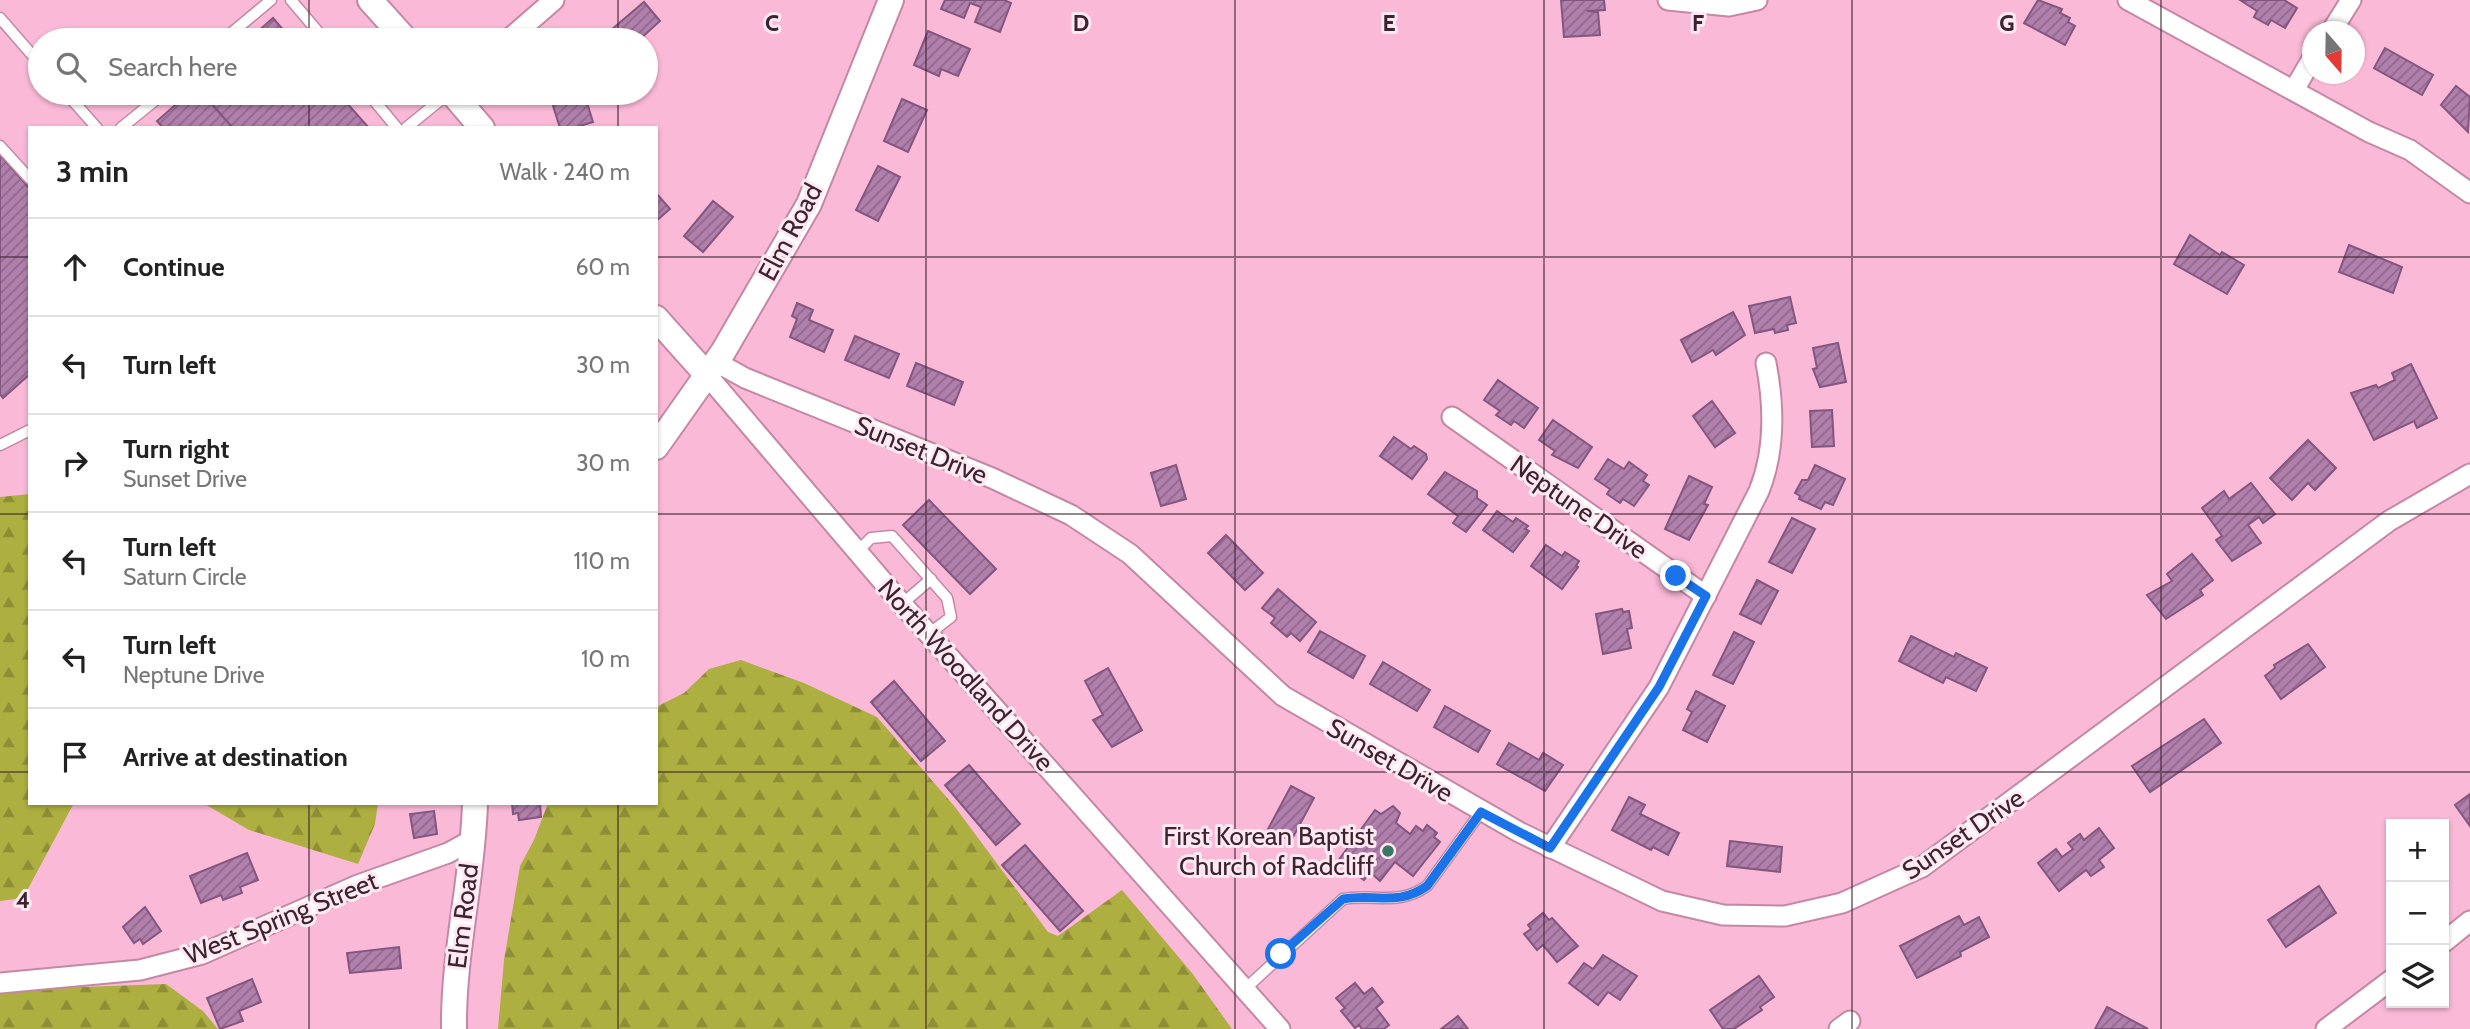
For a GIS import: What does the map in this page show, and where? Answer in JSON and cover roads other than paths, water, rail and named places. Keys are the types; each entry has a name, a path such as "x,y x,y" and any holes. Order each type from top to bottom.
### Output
{"street":[{"path":"370,0 395,28"},
{"path":"522,28 554,0"},
{"name":"Elm Road","path":"658,444 711,369 809,204 891,0"},
{"path":"1668,0 1729,6 1757,0"},
{"path":"2129,0 2369,132 2410,150 2470,192"},
{"path":"2338,21 2351,0"},
{"path":"2294,90 2302,77"},
{"path":"461,105 480,126"},
{"name":"North Woodland Drive","path":"658,320 711,369 857,552 1280,1029"},
{"path":"1550,848 1659,687 1755,499 1768,467 1771,428 1766,363"},
{"name":"Sunset Drive","path":"711,369 746,379 992,478 1071,515 1130,554 1283,696 1481,812 1550,848 1662,901 1723,915 1795,914 1874,890 1922,867 2389,522 2470,474"},
{"name":"Neptune Drive","path":"1452,417 1706,596"},
{"name":"Elm Road","path":"454,1029 454,989 471,868 475,805"},
{"name":"West Spring Street","path":"0,983 140,970 202,954 358,885 448,853 472,840"},
{"path":"2449,938 2470,921"},
{"path":"2326,1029 2386,983"}],"lane":[{"path":"237,28 271,0"},
{"path":"291,0 315,28"},
{"path":"0,18 28,50"},
{"path":"77,105 95,126"},
{"path":"123,126 149,105"},
{"path":"378,105 395,126"},
{"path":"409,126 435,105"},
{"path":"0,146 28,177"},
{"path":"0,445 28,431"},
{"path":"857,552 871,538 892,536 931,579 947,598 951,617 930,634"},
{"path":"902,604 931,579"},
{"path":"1245,989 1343,899 1391,900 1417,893 1427,886 1481,812"}],"place":[{"name":"First Korean Baptist Church of Radcliff","path":"1388,851"}]}
